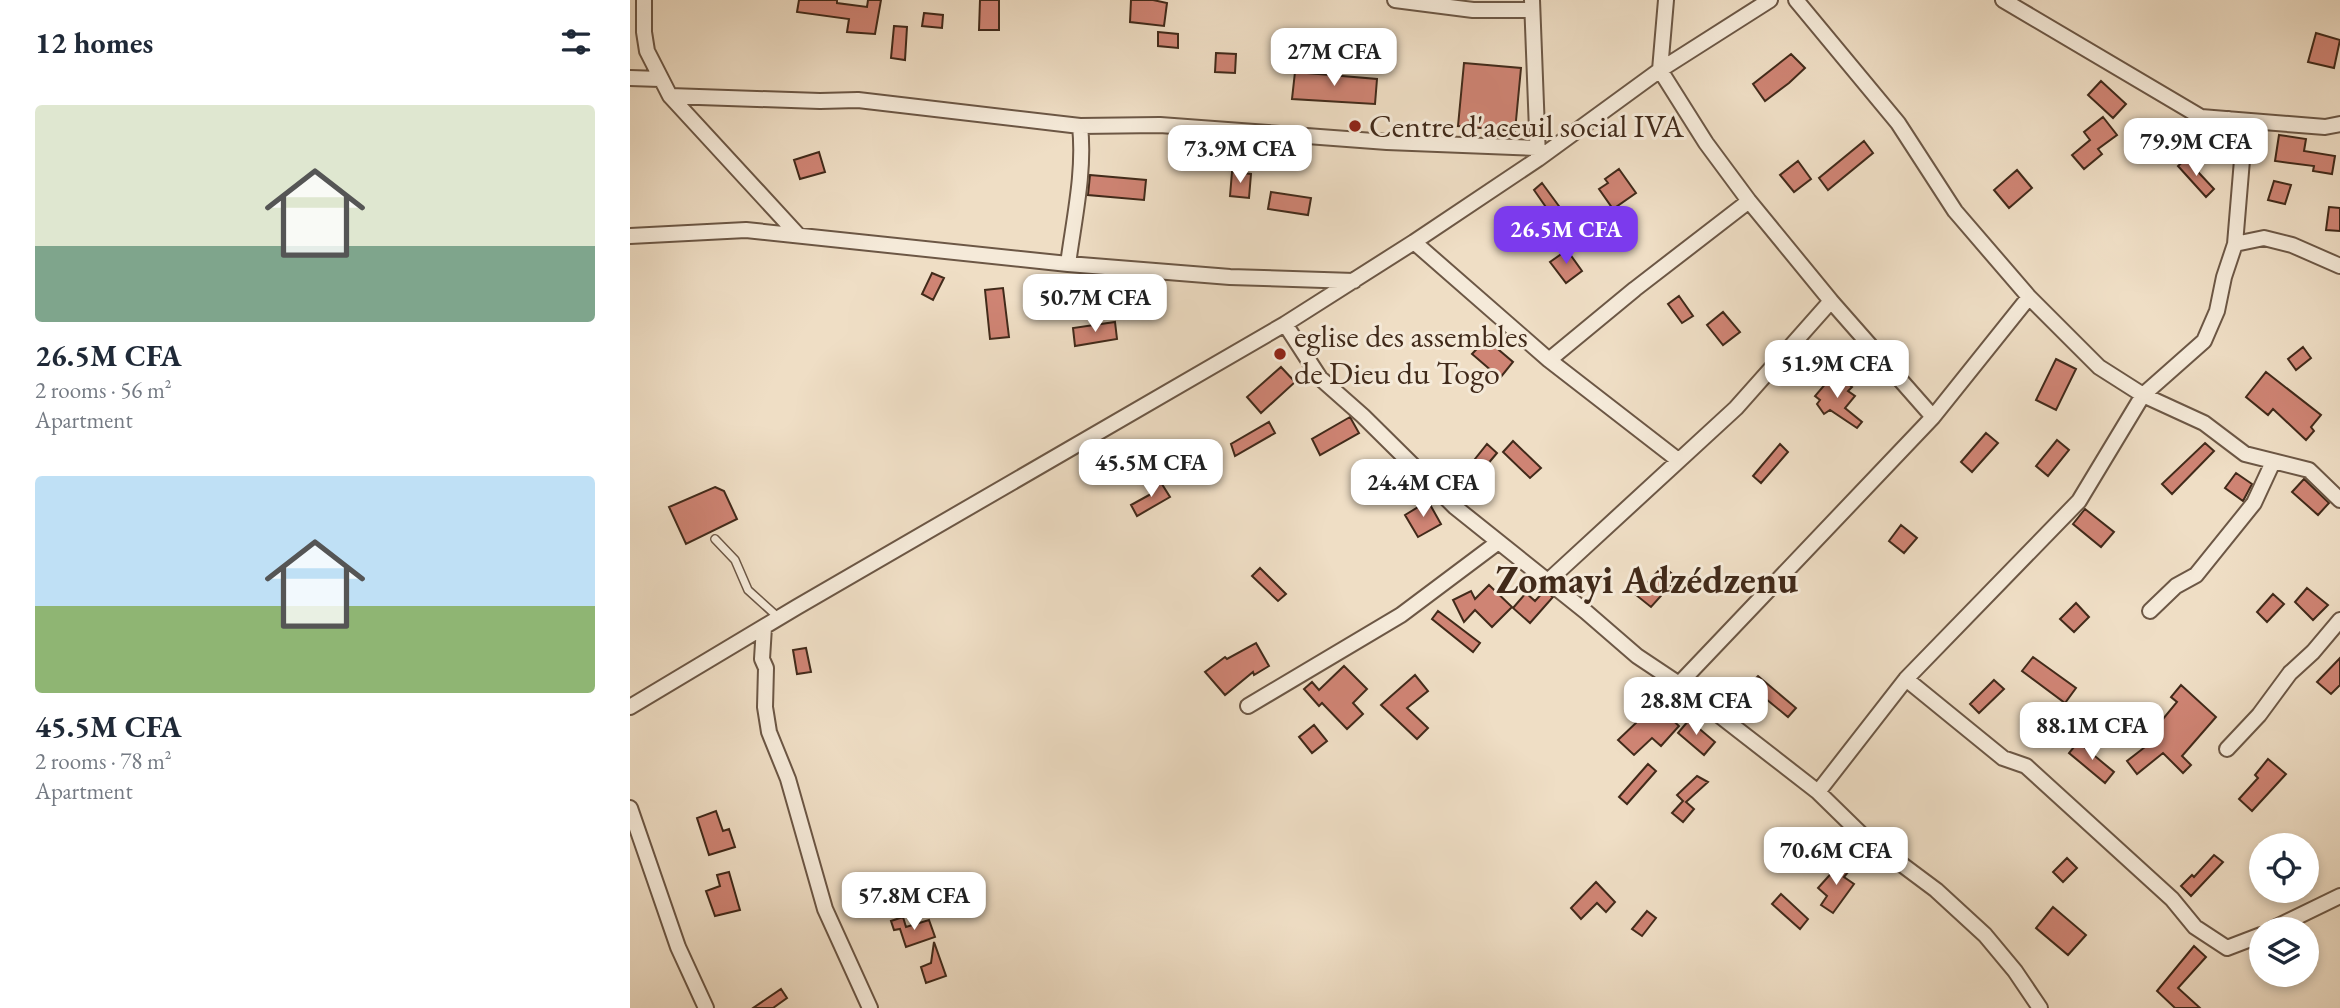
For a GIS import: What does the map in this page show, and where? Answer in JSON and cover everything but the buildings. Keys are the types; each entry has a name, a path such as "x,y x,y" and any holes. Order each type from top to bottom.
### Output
{"street":[{"path":"644,0 644,32 648,51 670,96 798,235"},
{"path":"1395,0 1473,10 1532,5 1537,153"},
{"path":"1666,0 1660,70 1706,143 1749,201 1831,301 1933,417"},
{"path":"630,707 1285,324 1415,242 1537,153 1770,0"},
{"path":"1796,0 1898,123 1955,211 2029,297 2099,367 2143,395 2204,423 2245,454 2309,470 2340,500"},
{"path":"2003,0 2201,117 2325,127 2340,124"},
{"path":"630,78 660,79"},
{"path":"670,96 820,102 858,100 1080,126 1160,125 1537,153"},
{"path":"1818,792 1906,679 2079,501 2143,395 2204,341 2217,311 2235,244 2243,148 2229,119"},
{"path":"1068,264 1078,188 1082,140 1080,126"},
{"path":"1549,360 1749,201"},
{"path":"630,236 746,230 1068,264 1230,277 1354,281"},
{"path":"2235,244 2264,239 2301,249 2340,266"},
{"path":"1415,242 1549,360 1678,460"},
{"path":"1679,684 1933,417 2029,297"},
{"path":"1548,581 1736,408 1831,301"},
{"path":"1285,324 1320,378 1363,416 1455,507 1637,656 1679,684 1818,792 1861,834 1936,890 1984,935 2015,971 2040,1008"},
{"path":"2150,611 2176,586 2196,575 2254,503 2273,462"},
{"path":"1248,706 1401,615 1497,543"},
{"path":"2227,749 2259,715 2290,673 2313,652 2340,620"},
{"path":"764,627 762,659 766,668 765,707 769,732 788,779 825,909 870,1008"},
{"path":"1906,679 2003,758 2026,766 2172,899 2194,927 2227,948 2249,940"},
{"path":"630,808 678,947 706,1008"},
{"path":"2297,917 2340,896"}],"lane":[{"path":"715,540 734,560 748,590 779,618"}],"place":[{"name":"Centre d'aceuil social IVA","path":"1355,126"},
{"name":"eglise des assembles de Dieu du Togo","path":"1280,354"}],"district":[{"name":"Zomayi Adzédzenu","path":"1647,580"}]}
